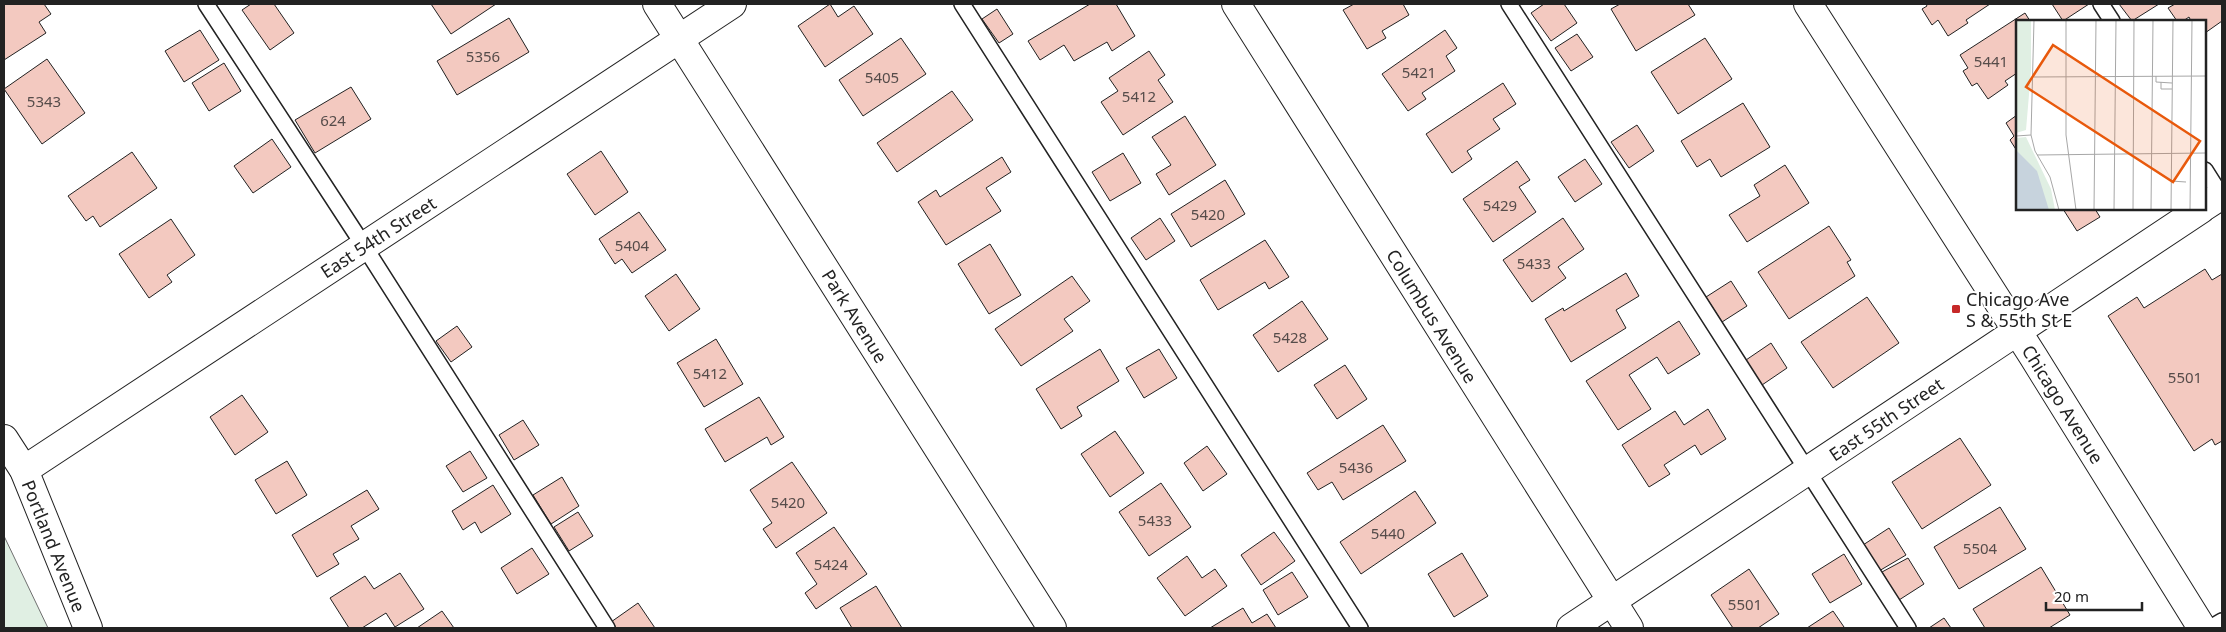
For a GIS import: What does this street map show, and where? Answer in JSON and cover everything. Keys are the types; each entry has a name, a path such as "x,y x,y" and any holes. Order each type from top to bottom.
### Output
{"street":[{"name":"Park Avenue","path":"657,4 1052,628"},
{"name":"East 54th Street","path":"24,470 732,4"},
{"name":"Columbus Avenue","path":"1236,4 1629,628"},
{"name":"Chicago Avenue","path":"1808,4 2017,330 2202,628"},
{"name":"East 55th Street","path":"1571,628 2200,210"},
{"name":"Portland Avenue","path":"4,439 24,470 88,628"}],"lane":[{"path":"206,4 364,246 607,628"},
{"path":"962,4 1360,628"},
{"path":"1509,4 1908,628"},
{"path":"2101,4 2111,20"},
{"path":"2206,173 2214,201"},
{"path":"2210,628 2222,621"}],"green space":[{"path":"4,536 48,628 4,628"}],"building":[{"path":"4,4 44,4 51,14 39,22 46,33 4,60"},
{"path":"251,4 274,4 294,33 270,50 242,10"},
{"path":"431,4 496,4 451,34"},
{"path":"830,4 838,17 854,6 873,34 825,67 798,26"},
{"path":"1090,4 1116,4 1135,36 1112,51 1107,42 1074,61 1064,45 1040,60 1028,41"},
{"path":"1354,4 1403,4 1409,15 1382,31 1386,38 1367,49 1343,10"},
{"path":"1544,4 1564,4 1577,23 1551,41 1531,13"},
{"path":"1620,4 1688,4 1695,15 1636,51 1611,9"},
{"path":"1926,4 1990,4 1966,20 1968,23 1948,36 1938,20 1932,25 1922,9 1927,6"},
{"path":"2052,4 2089,4 2065,20 2062,20"},
{"path":"2119,4 2159,4 2134,20 2131,20"},
{"path":"2175,4 2222,4 2222,21 2206,32 2206,20 2190,20 2189,17 2184,20 2176,20 2168,8"},
{"path":"997,9 1013,34 999,43 982,19"},
{"path":"2025,13 2029,20 2016,20 2016,74 2005,81 2008,85 1988,99 1977,83 1972,86 1963,71 1968,68 1960,55"},
{"path":"509,18 529,52 457,95 437,61"},
{"path":"200,30 219,60 184,82 165,51"},
{"path":"1445,30 1457,48 1446,56 1455,71 1422,93 1426,99 1408,111 1382,74"},
{"path":"1577,34 1593,57 1571,71 1555,48"},
{"path":"901,38 926,74 863,116 839,80"},
{"path":"1705,38 1732,79 1678,114 1651,72"},
{"path":"1149,51 1165,75 1158,80 1173,102 1123,135 1101,102 1118,91 1109,78"},
{"path":"47,59 85,113 42,144 4,89"},
{"path":"224,63 241,91 209,111 192,83"},
{"path":"1503,83 1516,104 1493,119 1500,129 1467,151 1472,159 1452,173 1426,134"},
{"path":"351,87 371,119 315,153 295,120"},
{"path":"952,91 973,120 897,172 877,143"},
{"path":"1743,103 1770,147 1721,177 1710,159 1697,167 1681,141"},
{"path":"1185,116 1216,165 1169,195 1156,174 1171,165 1152,137"},
{"path":"2016,116 2016,149 2010,140 2014,136 2006,123"},
{"path":"1637,125 1654,151 1629,168 1611,142"},
{"path":"272,139 291,167 253,193 234,166"},
{"path":"601,151 628,192 595,215 567,174"},
{"path":"132,152 157,188 100,227 93,216 86,221 68,196"},
{"path":"1123,153 1141,183 1110,201 1092,172"},
{"path":"1002,157 1011,172 986,188 1001,211 946,245 918,202 936,190 940,197"},
{"path":"1585,159 1602,184 1575,202 1558,177"},
{"path":"1517,161 1530,180 1519,187 1536,212 1493,242 1463,199"},
{"path":"1785,165 1809,203 1747,242 1729,215 1760,196 1754,185"},
{"path":"1225,180 1245,214 1191,247 1171,214"},
{"path":"2064,210 2096,210 2100,217 2077,231"},
{"path":"639,212 666,250 632,273 622,259 615,264 599,239"},
{"path":"1160,218 1175,241 1146,260 1131,238"},
{"path":"1563,218 1584,249 1558,267 1566,278 1532,302 1503,260"},
{"path":"171,219 195,255 167,275 172,282 149,298 119,254"},
{"path":"1829,226 1851,260 1847,262 1855,276 1789,319 1758,272"},
{"path":"1265,240 1289,277 1269,289 1265,282 1218,310 1200,280"},
{"path":"990,244 1021,295 989,314 958,264"},
{"path":"2205,269 2212,280 2222,274 2222,441 2215,445 2212,439 2194,451 2108,316 2137,297 2144,308"},
{"path":"1626,273 1639,296 1616,310 1626,328 1571,362 1545,319 1563,308 1564,311"},
{"path":"676,274 700,309 669,331 645,296"},
{"path":"1072,276 1090,301 1064,319 1073,331 1021,366 995,329"},
{"path":"1731,281 1747,306 1722,322 1706,297"},
{"path":"1867,297 1899,343 1833,388 1801,342"},
{"path":"1302,301 1328,339 1278,372 1253,335"},
{"path":"1679,321 1700,354 1668,374 1657,357 1629,375 1651,409 1618,430 1586,381"},
{"path":"457,326 472,347 451,362 436,341"},
{"path":"716,339 743,384 704,407 677,363"},
{"path":"1771,343 1787,368 1762,385 1746,360"},
{"path":"1100,349 1119,381 1077,407 1082,416 1061,429 1036,389"},
{"path":"1159,349 1177,378 1144,398 1126,368"},
{"path":"1345,365 1367,399 1337,419 1314,385"},
{"path":"242,395 268,432 235,455 210,417"},
{"path":"759,397 784,437 771,445 767,437 725,462 705,429"},
{"path":"1708,409 1726,439 1701,455 1695,445 1664,465 1670,474 1649,487 1622,445 1675,411 1684,425"},
{"path":"523,420 539,445 514,460 499,435"},
{"path":"1383,425 1406,461 1343,500 1332,482 1318,490 1307,473"},
{"path":"1115,431 1144,473 1110,497 1081,454"},
{"path":"1960,438 1991,485 1922,529 1892,482"},
{"path":"1207,446 1227,474 1203,491 1184,463"},
{"path":"470,451 487,478 463,492 446,466"},
{"path":"287,461 307,495 276,514 255,480"},
{"path":"792,462 827,513 776,548 763,529 772,523 750,490"},
{"path":"562,477 579,506 551,524 533,495"},
{"path":"1161,483 1191,527 1149,556 1119,512"},
{"path":"493,485 511,514 481,533 475,522 463,530 452,511"},
{"path":"367,490 379,509 351,526 359,539 333,554 339,564 317,577 292,535"},
{"path":"1415,491 1436,523 1361,574 1340,542"},
{"path":"2000,507 2026,549 1959,589 1934,547"},
{"path":"578,512 593,536 569,551 554,527"},
{"path":"834,527 867,574 816,609 805,593 817,584 796,553"},
{"path":"1889,528 1906,555 1879,571 1863,545"},
{"path":"1274,532 1295,561 1261,585 1241,555"},
{"path":"532,548 549,574 517,594 501,568"},
{"path":"1462,553 1488,596 1454,617 1428,574"},
{"path":"1844,554 1862,584 1830,603 1812,574"},
{"path":"1187,556 1202,578 1215,569 1227,586 1185,616 1157,578"},
{"path":"1908,558 1924,584 1899,600 1882,572"},
{"path":"2041,567 2070,615 2049,628 1985,628 1973,609"},
{"path":"1749,569 1779,614 1758,628 1733,628 1711,595"},
{"path":"1292,572 1308,597 1278,615 1263,590"},
{"path":"400,573 424,609 395,627 386,613 362,628 349,628 330,598 365,576 374,589"},
{"path":"876,586 902,628 852,628 840,608"},
{"path":"638,603 655,628 615,628 611,622"},
{"path":"1243,608 1252,623 1267,614 1276,628 1210,628"},
{"path":"442,611 454,628 417,628"},
{"path":"1833,611 1844,627 1807,628"},
{"path":"1944,618 1951,628 1929,628"}],"place":[{"name":"Chicago Ave S & 55th St E","path":"1956,309"}]}
